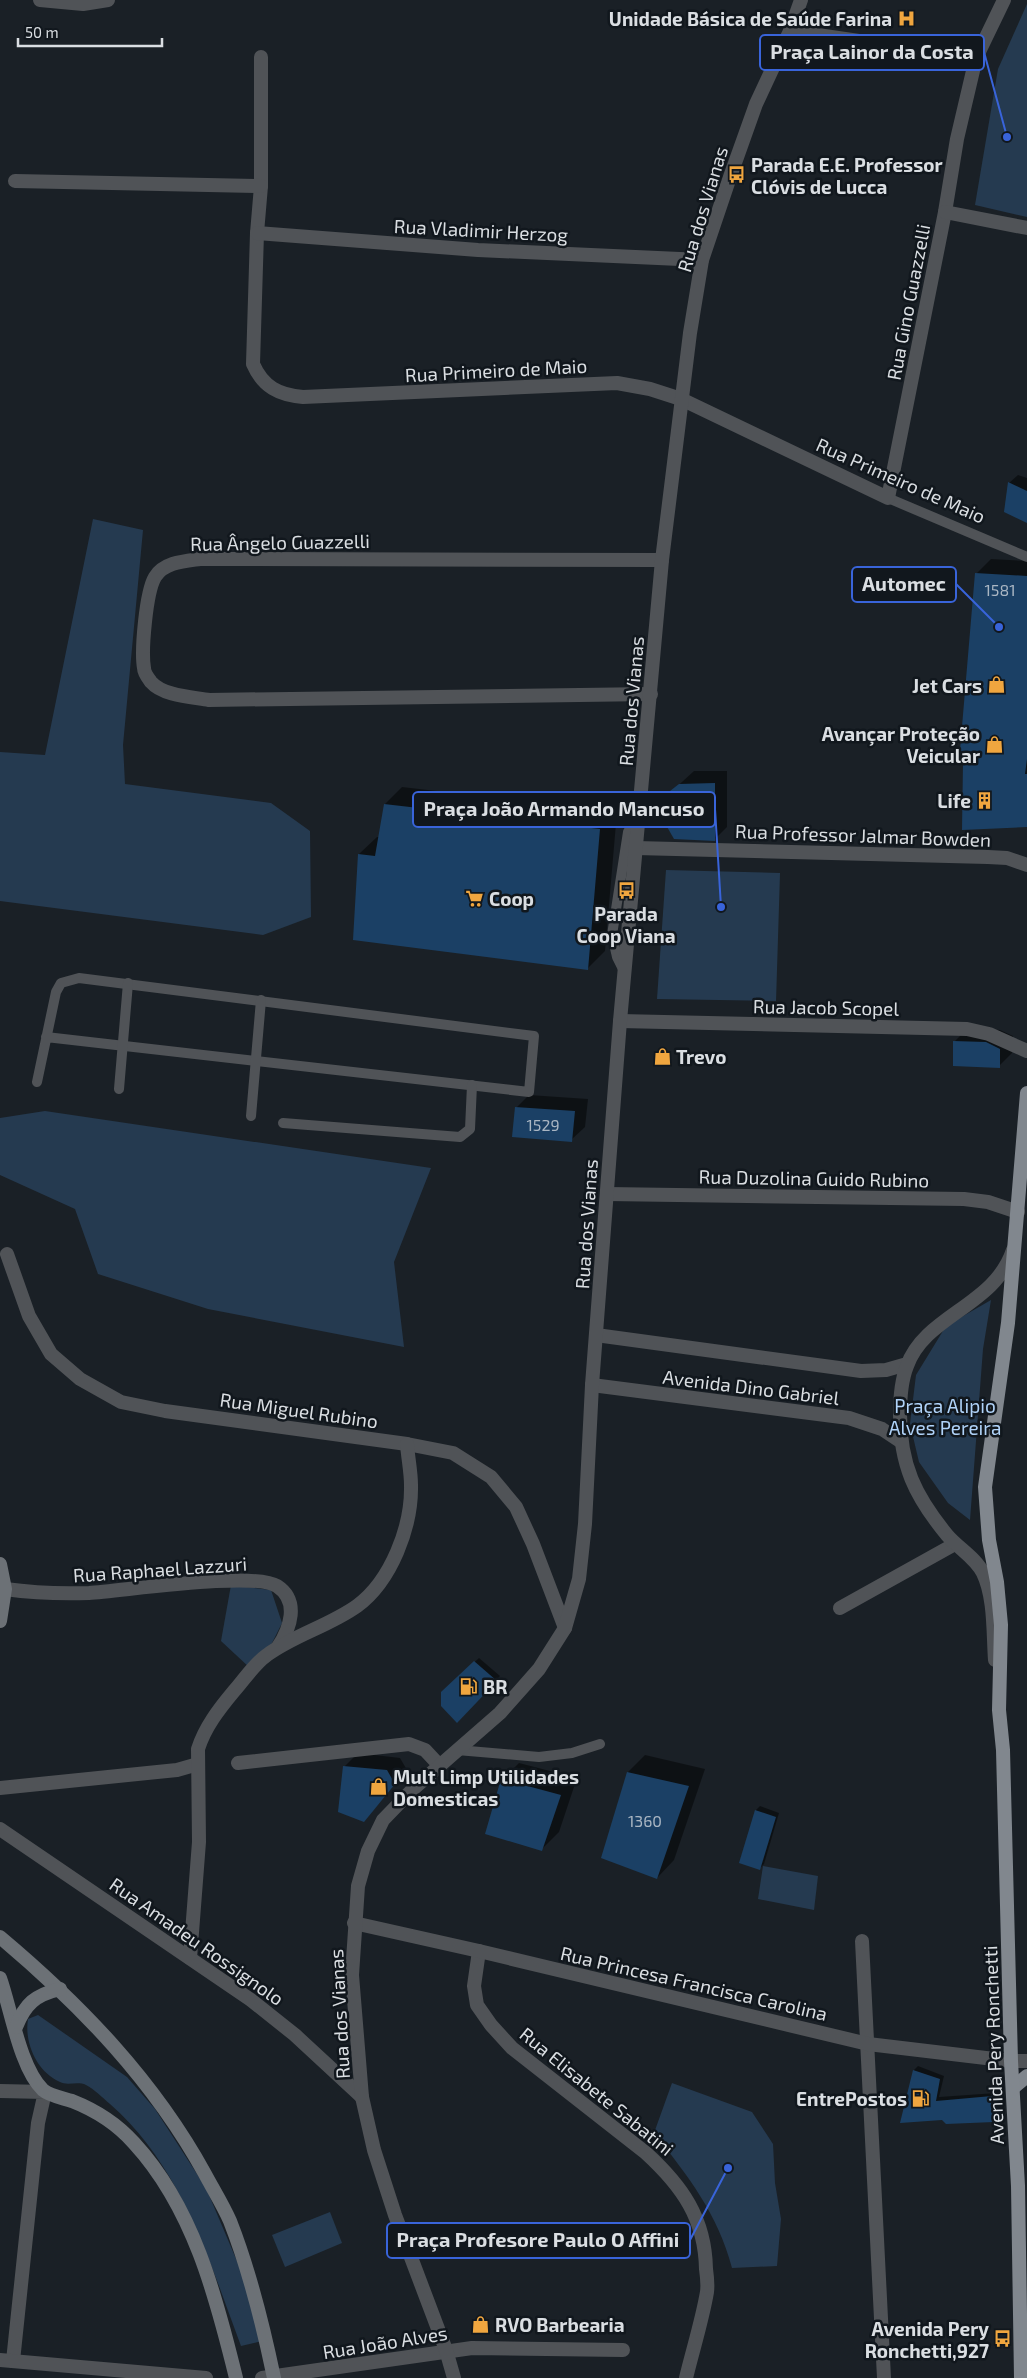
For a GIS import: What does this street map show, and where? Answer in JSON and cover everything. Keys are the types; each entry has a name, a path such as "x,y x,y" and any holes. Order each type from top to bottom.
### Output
{"main road":[{"name":"Avenida Pery Ronchetti","path":"1021,2378 1003,1750 999,1710 1001,1625 997,1582 989,1540 985,1488 1008,1323 1027,1093"},
{"path":"0,1564 5,1589 0,1622"},
{"path":"0,1937 76,2004 138,2073 184,2137 229,2219 256,2299 270,2378"},
{"path":"0,1978 26,2065 45,2092 73,2102 114,2124 134,2142 158,2172 185,2218 205,2270 225,2332 236,2378"},
{"path":"16,2027 24,2010 33,2001 44,1993 60,1989"},
{"path":"1014,2087 1027,2076"}],"street":[{"path":"40,0 83,4 108,0"},
{"name":"Rua dos Vianas","path":"454,2378 446,2350 395,2215 374,2150 362,2097 353,1993 354,1923 358,1886 368,1851 382,1820 439,1765 500,1713 539,1669 565,1628 579,1579 585,1524 592,1385 624,971 662,560 681,398 702,260 756,104 790,31 801,0"},
{"name":"Rua Gino Guazzelli","path":"888,498 945,212 957,139 976,58 1004,0"},
{"path":"790,31 976,58"},
{"name":"Rua Primeiro de Maio","path":"261,57 261,186 257,233 253,364 258,376 269,388 286,396 303,397 617,383 650,389 681,398 888,498"},
{"path":"15,181 261,186"},
{"path":"945,212 1027,228"},
{"name":"Rua Vladimir Herzog","path":"257,233 478,250 702,260"},
{"name":"Rua Ângelo Guazzelli","path":"651,694 209,700 169,692 152,683 144,671 142,653 149,600 156,576 167,566 177,562 200,558 662,560"},
{"name":"Rua Professor Jalmar Bowden","path":"636,848 988,857 1007,858 1027,864"},
{"name":"Rua Jacob Scopel","path":"620,1021 967,1029 989,1034 1027,1051"},
{"name":"Rua Duzolina Guido Rubino","path":"608,1194 964,1199 988,1202 1018,1212"},
{"name":"Avenida Pery Ronchetti","path":"999,1710 988,1586 983,1573 955,1544 932,1516 916,1489 905,1463 900,1441 900,1394 907,1364 922,1343 938,1327 994,1284 1010,1258 1016,1237"},
{"name":"Rua Miguel Rubino","path":"7,1254 29,1316 51,1354 80,1379 121,1402 164,1411 407,1444 453,1453 491,1477 516,1508 533,1544 565,1628"},
{"name":"Avenida Dino Gabriel","path":"596,1335 862,1371 886,1370 907,1364"},
{"name":"Avenida Dino Gabriel","path":"592,1385 849,1418 882,1429 900,1441"},
{"path":"190,1958 199,1842 198,1749 206,1727 265,1656 357,1606 377,1587 394,1560 405,1528 411,1487 407,1444"},
{"path":"840,1608 955,1544"},
{"name":"Rua Raphael Lazzuri","path":"5,1589 55,1594 235,1580 264,1582 277,1586 287,1597 291,1608 290,1621 285,1636 278,1648"},
{"path":"238,1763 409,1744 425,1750 439,1765"},
{"path":"0,1788 177,1770 198,1764"},
{"name":"Rua Amadeu Rossignolo","path":"0,1828 252,2000 295,2034 362,2097"},
{"name":"Rua Princesa Francisca Carolina","path":"354,1923 479,1950 868,2044 1011,2061 1027,2061"},
{"path":"862,1942 884,2378"},
{"name":"Rua Elisabete Sabatini","path":"479,1950 474,1986 477,2005 491,2025 512,2048 646,2153 666,2171 687,2198 700,2226 706,2255 707,2290 686,2378"},
{"path":"0,2091 45,2092 38,2123 6,2360 206,2378"},
{"name":"Rua João Alves","path":"270,2378 446,2350 472,2348 623,2350"}],"lane":[{"name":"Rua Primeiro de Maio","path":"888,498 1027,557"},
{"path":"624,971 617,957 612,935 628,832 640,813"},
{"path":"36,1082 46,1037 56,992 61,983 79,978 534,1036 529,1092 46,1037"},
{"path":"118,1088 128,984"},
{"path":"250,1116 261,1000"},
{"path":"283,1122 460,1137 470,1129 472,1085"},
{"path":"457,1750 539,1757 572,1753 600,1744"}],"green space":[{"path":"1027,4 1027,217 975,205 998,69"},
{"path":"93,519 143,530 123,745 125,784 271,803 310,831 311,917 263,935 0,901 0,752 45,755"},
{"path":"666,870 780,873 776,1001 657,999"},
{"path":"45,1111 431,1168 394,1262 404,1347 208,1309 98,1274 75,1209 0,1175 0,1118"},
{"name":"Praça Alipio Alves Pereira","path":"991,1300 983,1349 970,1520 948,1503 919,1462 910,1424 916,1375 946,1326"},
{"path":"231,1585 271,1590 282,1623 267,1653 250,1668 221,1641"},
{"path":"763,1866 818,1876 814,1910 758,1899"},
{"path":"38,2015 127,2077 155,2109 206,2188 259,2313 262,2341 241,2346 190,2216 156,2156 135,2129 110,2104 89,2087 80,2083 66,2084 60,2082 39,2064 30,2047 27,2028 28,2019"},
{"path":"672,2083 752,2112 773,2144 775,2183 781,2219 777,2266 732,2268 719,2230 710,2213 690,2180 654,2133"},
{"path":"330,2212 342,2243 285,2267 272,2235"}],"building":[{"path":"1008,482 1027,491 1027,523 1004,512"},
{"path":"975,573 1027,576 1027,759 1025,774 1027,774 1027,827 962,830 963,763 959,762"},
{"path":"715,783 715,841 674,839 666,825 665,804 670,791 679,784"},
{"name":"Coop","path":"384,804 600,829 588,970 353,940 358,854 375,856"},
{"path":"953,1041 986,1042 1000,1049 1000,1068 953,1066"},
{"path":"515,1107 575,1111 572,1142 512,1137"},
{"name":"BR","path":"474,1661 497,1681 457,1723 441,1706 441,1692"},
{"path":"343,1766 387,1770 395,1784 364,1822 338,1812"},
{"path":"627,1772 689,1786 657,1879 601,1858"},
{"path":"501,1779 561,1795 542,1851 485,1834"},
{"path":"755,1810 776,1817 760,1870 739,1863"},
{"name":"EntrePostos","path":"913,2070 940,2079 936,2101 992,2096 994,2122 946,2124 942,2120 900,2123"}],"place":[{"name":"Unidade Básica de Saúde Farina","path":"906,18"},
{"name":"Praça Lainor da Costa","path":"1007,137"},
{"name":"Parada E.E. Professor Clóvis de Lucca","path":"737,175"},
{"name":"Automec","path":"999,627"},
{"name":"Jet Cars","path":"996,685"},
{"name":"Avançar Proteção Veicular","path":"994,744"},
{"name":"Life","path":"985,800"},
{"name":"Parada Coop Viana","path":"626,890"},
{"name":"Coop","path":"475,898"},
{"name":"Praça João Armando Mancuso","path":"721,907"},
{"name":"Trevo","path":"662,1056"},
{"name":"BR","path":"469,1686"},
{"name":"Mult Limp Utilidades Domesticas","path":"379,1787"},
{"name":"EntrePostos","path":"921,2098"},
{"name":"Praça Profesore Paulo O Affini","path":"728,2168"},
{"name":"RVO Barbearia","path":"481,2324"},
{"name":"Avenida Pery Ronchetti,927","path":"1003,2339"}]}
